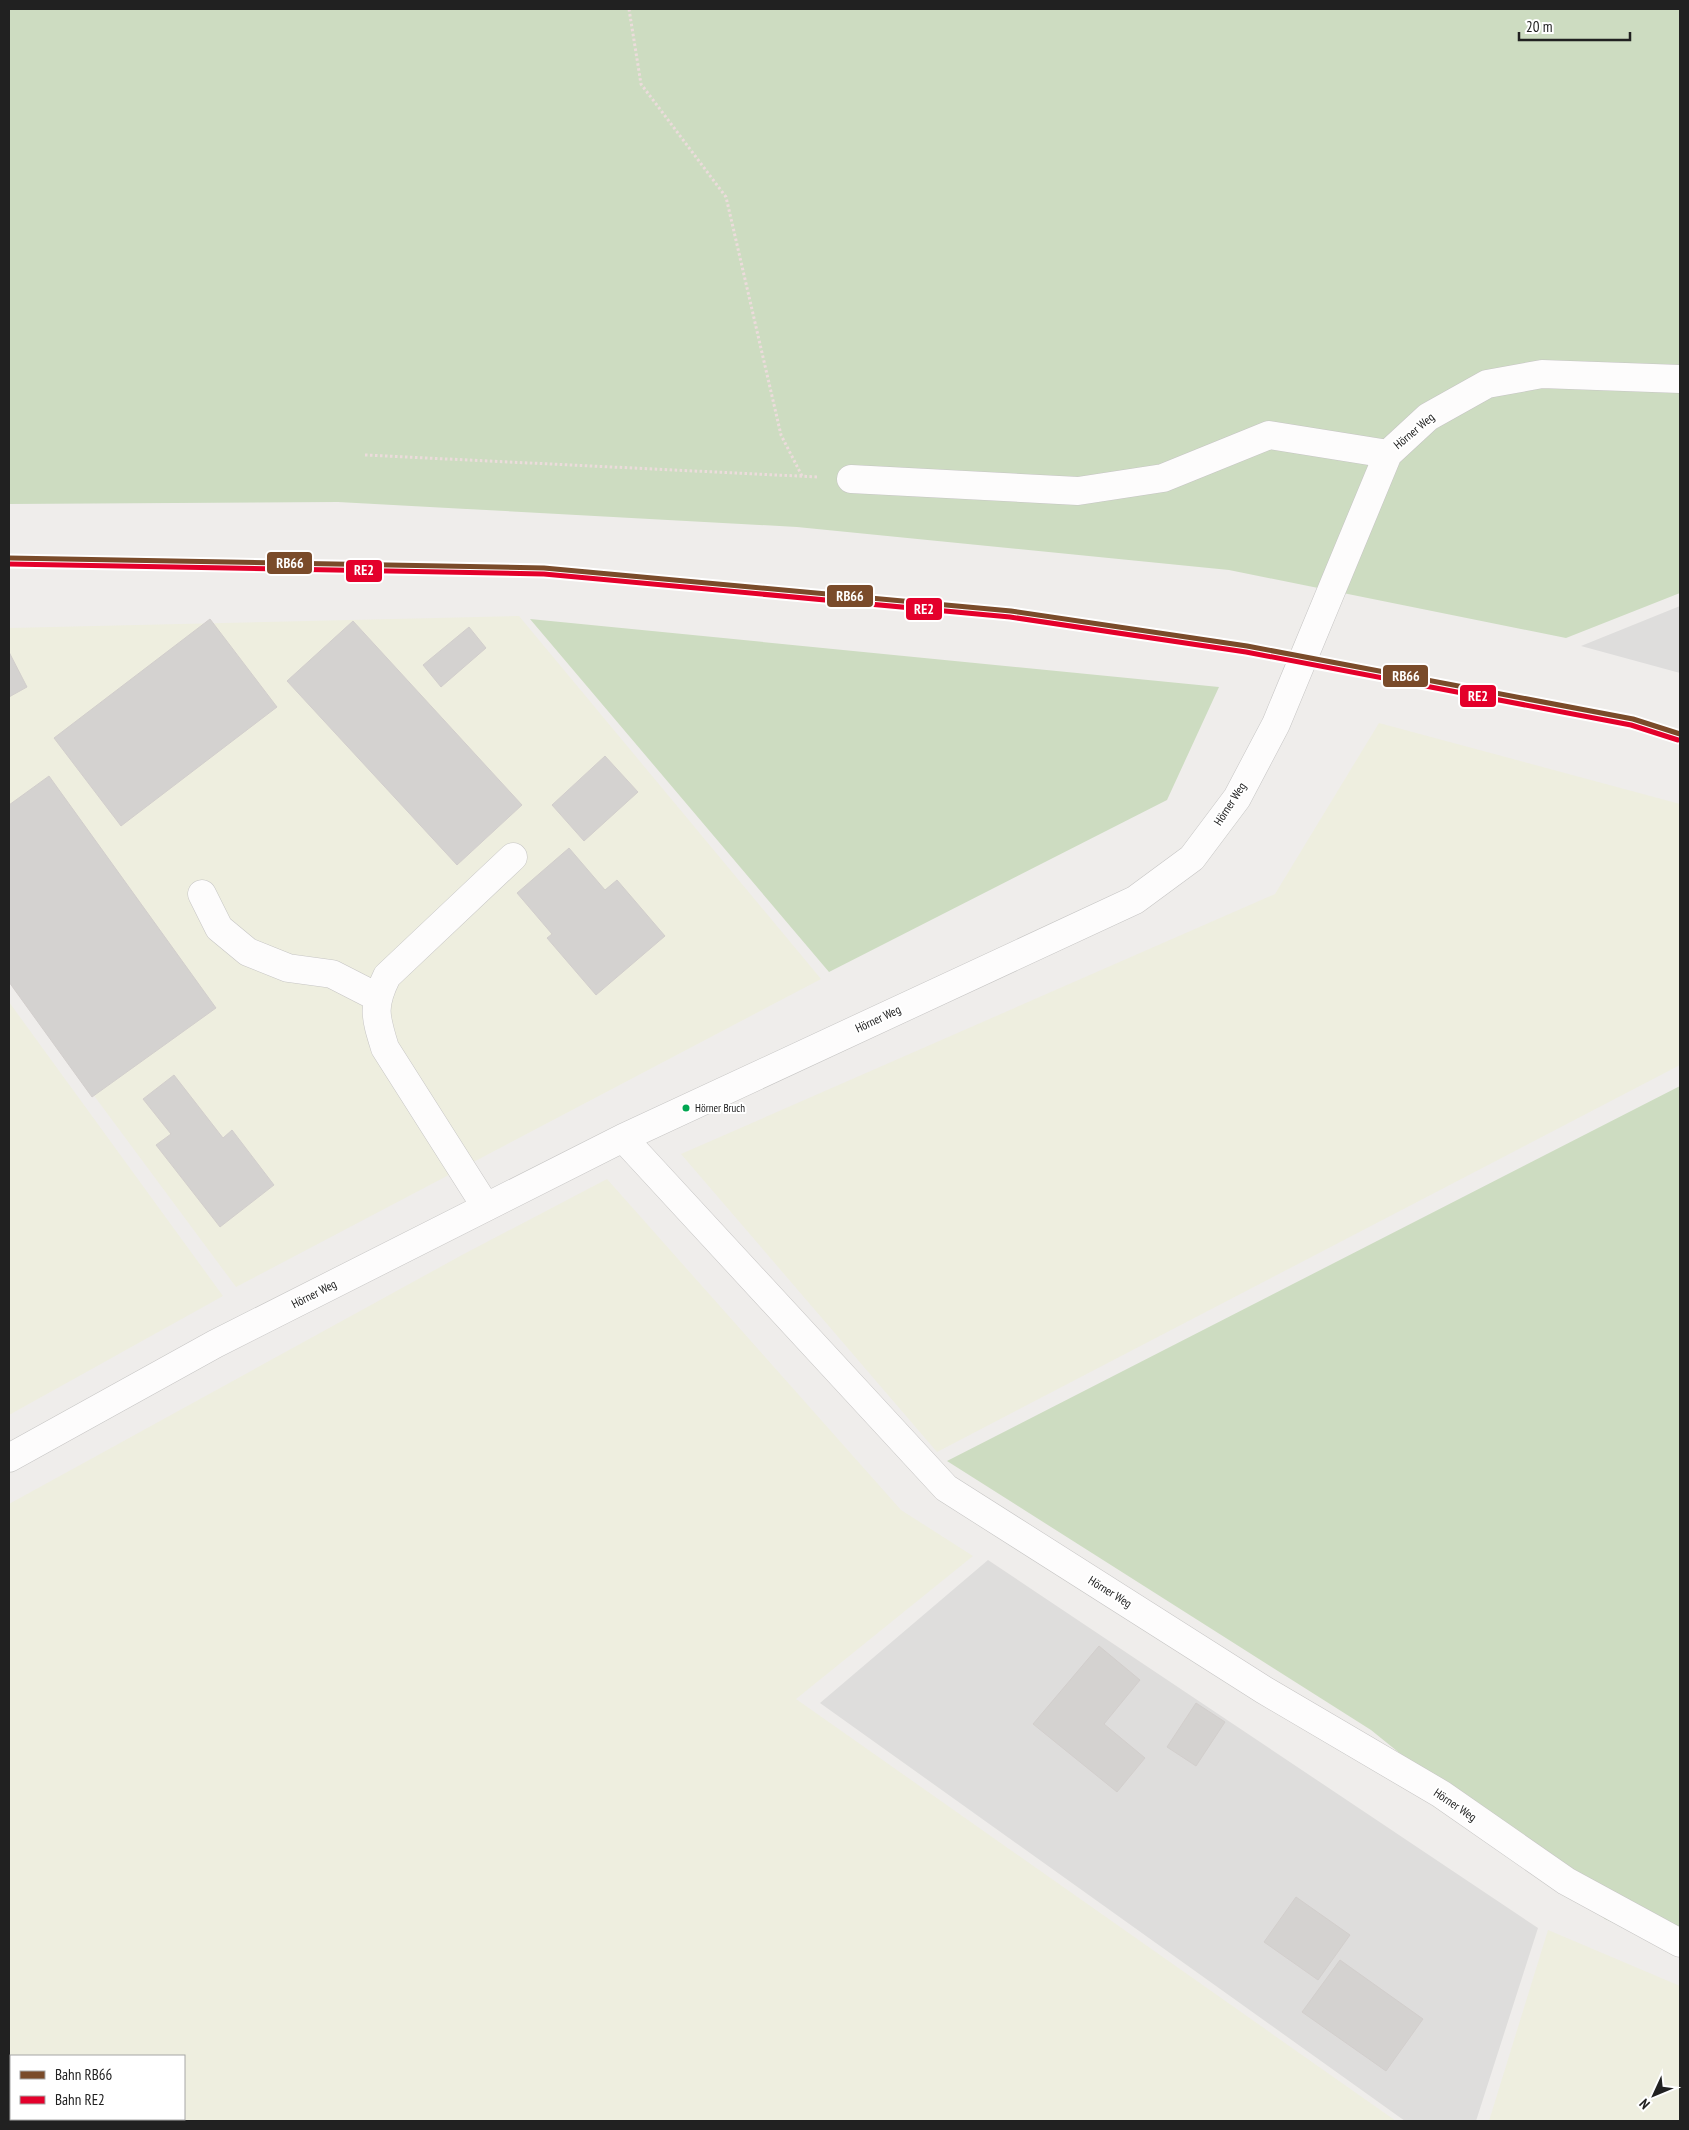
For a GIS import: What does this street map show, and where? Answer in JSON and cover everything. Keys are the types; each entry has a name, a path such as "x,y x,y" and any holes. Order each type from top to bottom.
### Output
{"street":[{"name":"Hörner Weg","path":"9,1458 215,1344 623,1138 1135,900 1192,858 1237,798 1276,724 1388,454 1428,416 1487,384 1542,374 1680,379"},
{"path":"851,479 1078,492 1163,478 1269,434 1388,454"},
{"path":"486,1207 385,1048 376,1021 377,997 387,976 512,856"},
{"path":"202,894 219,928 248,952 288,968 332,974 377,997"},
{"name":"Hörner Weg","path":"623,1138 946,1488 1264,1690 1440,1794 1566,1881 1680,1943"}],"path":[{"path":"629,9 642,84 726,197 781,435 802,476"},
{"path":"365,454 851,479"}],"shaded area":[{"path":"1680,606 1680,673 1581,646"},
{"path":"519,616 821,979 236,1287 9,981 9,628"},
{"path":"1379,723 1680,804 1680,1065 937,1452 681,1154 1275,894"},
{"path":"9,1002 223,1296 9,1415"},
{"path":"607,1179 901,1510 973,1556 796,1699 1396,2121 9,2121 9,1504 462,1255"},
{"path":"988,1560 1538,1928 1476,2121 1405,2121 820,1703"},
{"path":"1548,1930 1680,1986 1680,2121 1489,2121"}],"green space":[{"path":"9,9 1680,9 1680,593 1566,638 1229,570 797,527 338,502 9,504"},
{"path":"530,619 1219,687 1167,800 829,972"},
{"path":"1680,1086 1680,1953 1605,1919 1371,1730 947,1461"}],"building":[{"path":"210,619 277,707 121,826 54,738"},
{"path":"353,621 522,805 457,865 287,681"},
{"path":"469,627 486,648 441,687 423,665"},
{"path":"9,652 27,687 9,697"},
{"path":"605,756 638,792 584,841 552,805"},
{"path":"49,776 216,1008 92,1097 9,982 9,805"},
{"path":"569,848 605,890 617,880 665,936 596,995 547,938 552,934 517,893"},
{"path":"174,1075 223,1138 232,1130 274,1185 220,1227 156,1145 171,1134 143,1099"},
{"path":"1099,1646 1140,1680 1104,1724 1145,1758 1117,1792 1033,1724"},
{"path":"1196,1703 1225,1722 1196,1766 1167,1747"},
{"path":"1296,1897 1350,1935 1318,1980 1264,1942"},
{"path":"1340,1960 1423,2019 1386,2071 1302,2012"}],"rail line":[{"name":"RB66","path":"9,558 544,568 1011,611 1247,646 1633,719 1680,734"},
{"name":"RE2","path":"9,564 544,574 1010,617 1246,652 1631,725 1678,740"}],"place":[{"name":"Hörner Bruch","path":"686,1108"}]}
